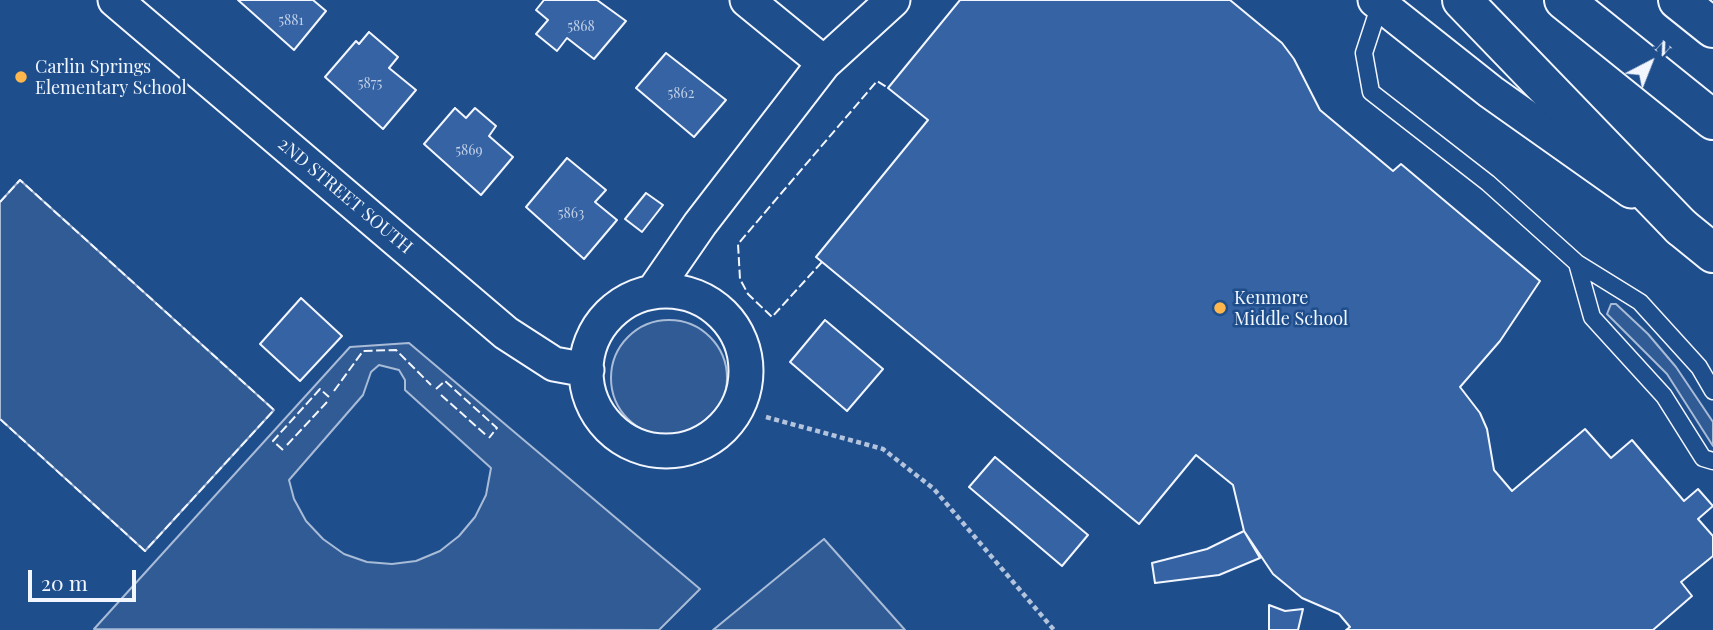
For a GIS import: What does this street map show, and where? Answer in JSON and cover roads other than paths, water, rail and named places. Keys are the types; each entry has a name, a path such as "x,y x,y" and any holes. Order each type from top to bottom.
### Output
{"main road":[{"path":"1462,0 1681,227 1713,253"},
{"path":"1564,0 1713,120"},
{"path":"1678,0 1713,29"}],"street":[{"name":"2ND STREET SOUTH","path":"115,0 506,333 554,364 587,370"},
{"path":"747,0 824,63"},
{"path":"653,292 699,224 824,63 893,0"},
{"path":"1377,2 1491,92 1681,227"},
{"path":"653,292 683,293 712,306 732,325 744,353 746,380 738,407 722,430 706,442 680,451 664,452 636,446 608,426 592,402 587,385 587,370 587,357 596,332 614,310 627,301 653,292"}],"lane":[{"path":"1377,2 1364,53 1371,92 1488,183 1577,263 1640,302 1699,367 1713,391"},
{"path":"1577,263 1592,317 1664,396 1703,458 1713,461"}],"place":[{"name":"Carlin Springs Elementary School","path":"21,77"},
{"name":"Kenmore Middle School","path":"1220,308"}]}
